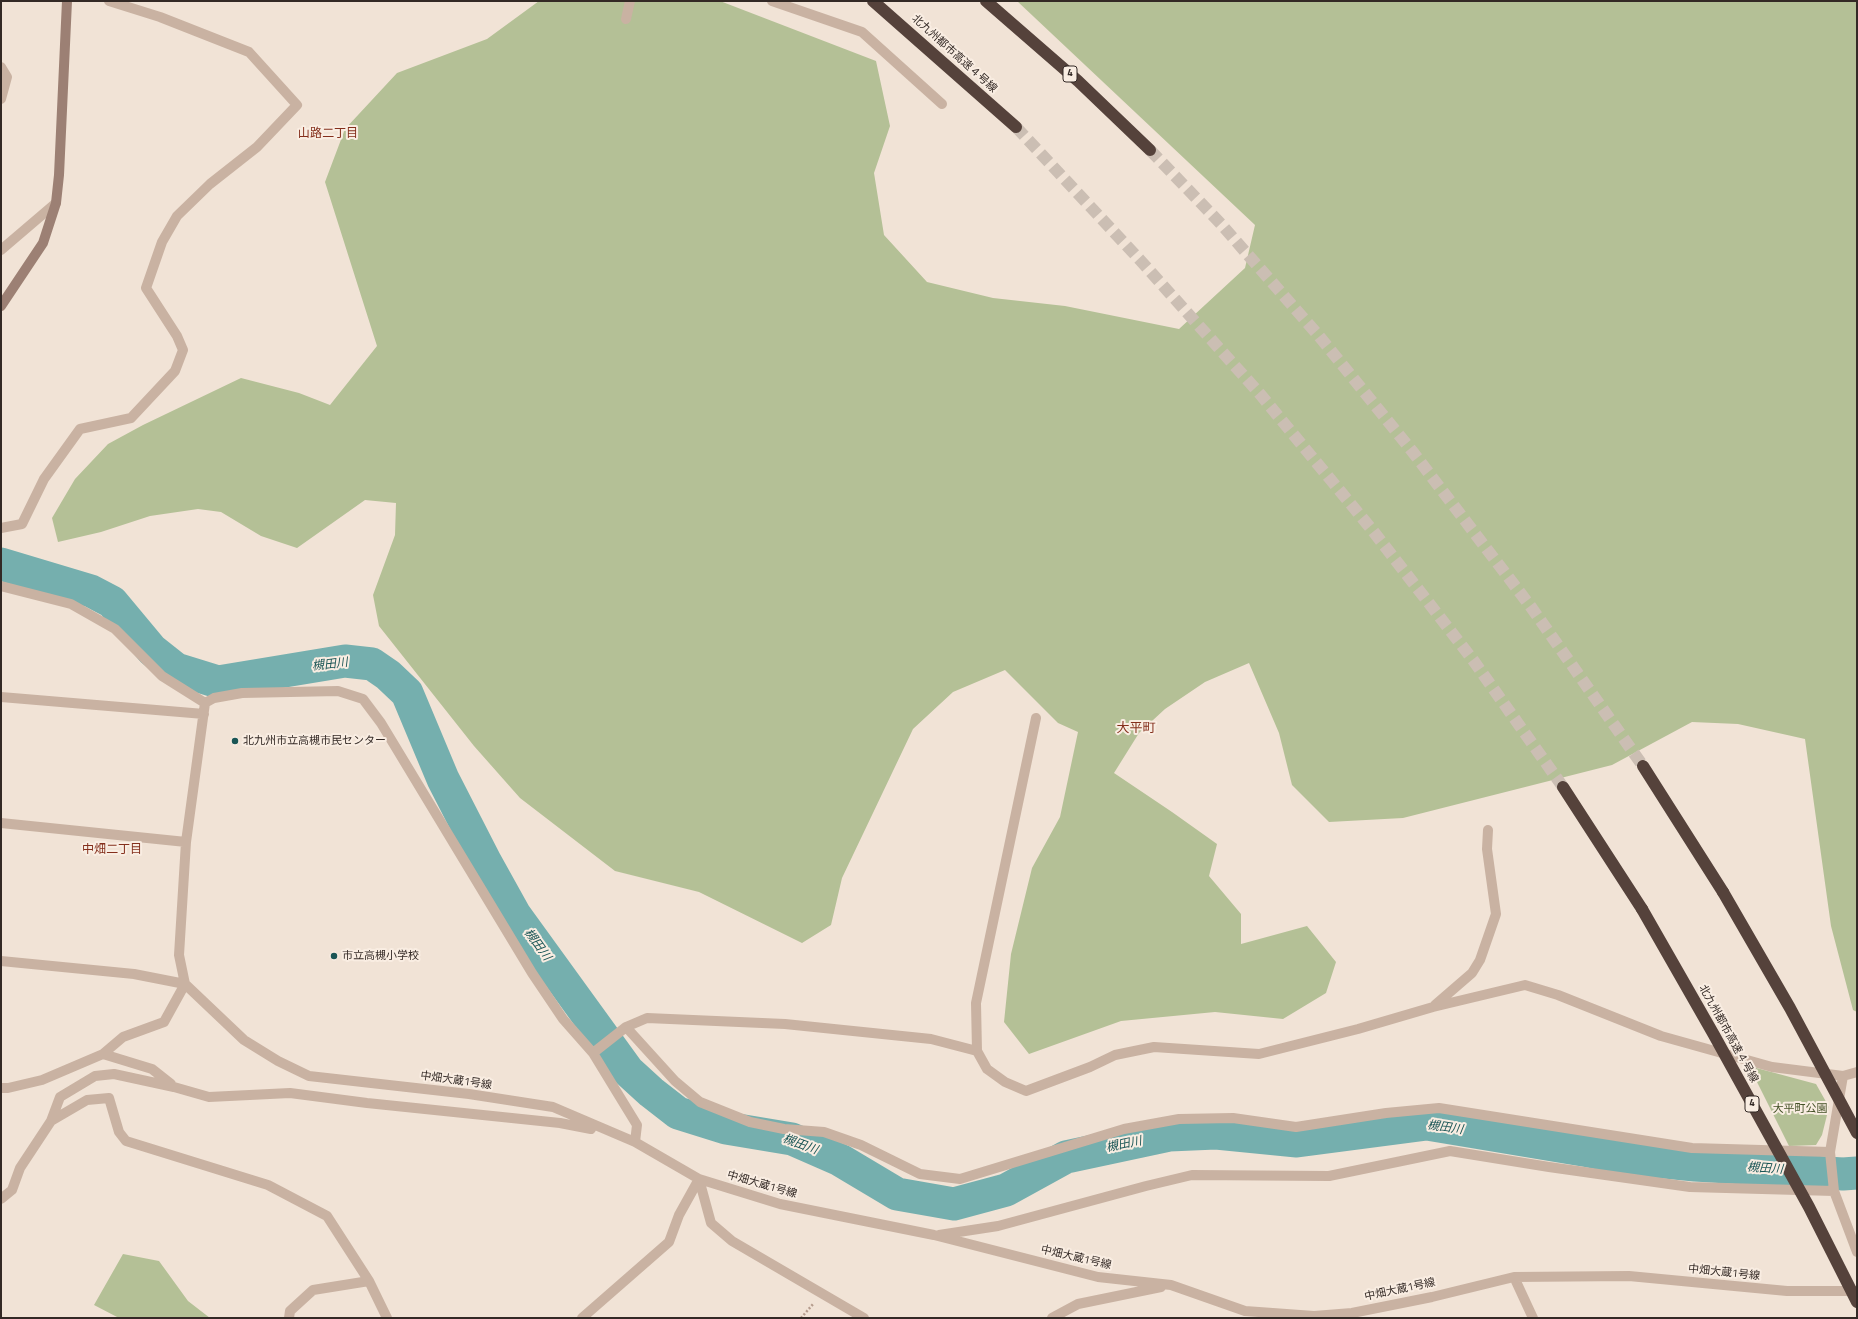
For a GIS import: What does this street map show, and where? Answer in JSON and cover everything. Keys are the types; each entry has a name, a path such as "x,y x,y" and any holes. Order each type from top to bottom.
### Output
{"highway":[{"name":"北九州都市高速４号線","path":"873,1 1016,127"},
{"name":"4","path":"986,1 1078,81 1150,150"},
{"path":"1643,766 1723,892 1790,1008 1857,1133"},
{"name":"北九州都市高速４号線","path":"1563,787 1642,910 1722,1048 1809,1207 1857,1302"}],"street":[{"path":"1,306 43,243 56,203 59,175 67,1"},
{"path":"1,528 22,524 44,479 80,429 132,418 175,371 183,350 177,336 146,288 162,242 177,216 210,184 257,148 297,105 249,52 160,17 110,1"},
{"path":"626,19 630,1"},
{"path":"772,1 862,32 942,104"},
{"path":"1,67 7,77 1,99"},
{"path":"1,250 56,203"},
{"path":"1,586 71,604 115,629 162,676 205,703"},
{"path":"205,703 214,698 242,694 338,691 363,699 381,723 532,973 563,1019 593,1053 637,1124 634,1142"},
{"path":"1,697 204,714"},
{"path":"1,1088 8,1088 42,1080 102,1054 123,1036 164,1022 186,984 179,955 186,842 205,703"},
{"path":"1036,718 976,1003 977,1051 987,1070 1005,1082 1026,1091 1090,1067 1115,1055 1154,1047 1259,1054 1358,1029 1433,1007 1525,985 1558,995 1661,1036 1772,1067 1842,1076 1857,1072"},
{"path":"1,823 186,842"},
{"path":"1433,1007 1472,973 1480,960 1496,914 1487,849 1488,830"},
{"path":"1,961 134,974 186,984"},
{"name":"中畑大蔵1号線","path":"186,984 244,1040 278,1061 309,1076 469,1094 552,1107 634,1142 699,1179 780,1204 934,1235 1098,1277 1171,1286 1245,1311 1314,1316 1352,1313 1514,1277 1629,1276 1787,1291 1857,1291"},
{"path":"593,1053 624,1028 648,1018 785,1024 931,1039 977,1051"},
{"path":"624,1028 675,1081 700,1102 750,1122 784,1129 824,1132 861,1145 920,1174 960,1179 1124,1129 1179,1119 1233,1118 1296,1127 1386,1113 1439,1108 1561,1126 1692,1148 1830,1152"},
{"path":"102,1054 152,1069 174,1086"},
{"path":"1,1199 12,1190 20,1168 51,1121 60,1097 95,1076 114,1074 174,1086 209,1097 290,1093 382,1105 560,1123 609,1132"},
{"path":"1842,1076 1830,1152 1834,1191 1857,1252"},
{"path":"51,1121 87,1100 109,1098 119,1132 126,1141 268,1185 327,1216 369,1281 387,1318"},
{"path":"934,1235 998,1226 1192,1175 1329,1176 1450,1151 1690,1187 1834,1191"},
{"path":"699,1179 711,1223 732,1241 864,1318"},
{"path":"582,1318 669,1242 679,1215 699,1179"},
{"path":"1514,1277 1533,1318"},
{"path":"289,1318 290,1311 313,1290 369,1281"},
{"path":"1052,1318 1078,1304 1171,1286"}],"path":[{"path":"801,1318 822,1294"}],"green space":[{"path":"539,1 720,1 876,61 890,126 874,173 884,235 927,282 993,298 1065,306 1179,329 1245,268 1255,225 1017,1 1857,1 1857,1012 1853,1010 1831,926 1805,739 1738,724 1692,722 1612,765 1403,818 1329,822 1292,785 1279,733 1249,663 1205,682 1165,709 1139,733 1114,773 1217,844 1209,876 1241,914 1241,944 1307,926 1336,962 1326,993 1283,1019 1215,1012 1121,1021 1029,1054 1004,1022 1011,954 1032,868 1060,817 1078,732 1058,723 1005,670 953,692 913,729 842,878 831,925 802,943 699,892 615,871 520,798 474,746 379,626 373,595 395,535 396,503 365,500 297,548 261,536 221,512 198,509 150,516 101,532 58,542 52,518 75,479 108,444 143,425 241,378 299,393 330,405 377,346 325,182 345,129 397,73 487,39"},
{"name":"大平町公園","path":"1749,1066 1816,1084 1829,1107 1822,1135 1816,1145 1789,1146"},
{"path":"123,1254 159,1261 188,1301 210,1318 119,1318 94,1305"}],"waterway":[{"name":"槻田川","path":"1,564 91,591 112,602 152,650 176,669 218,682 345,661 372,664 388,675 407,693 443,779 485,861 515,915 628,1071 651,1092 678,1113 726,1128 792,1139 840,1160 897,1194 954,1204 1006,1190 1066,1157 1169,1135 1216,1133 1297,1141 1427,1124 1624,1158 1695,1165 1843,1174 1857,1173"}],"tunnel":[{"path":"1016,127 1140,260 1260,394 1373,531 1473,660 1563,787"},
{"path":"1150,150 1221,224 1319,336 1412,451 1531,607 1643,766"}],"place":[{"name":"北九州市立高槻市民センター","path":"235,741"},
{"name":"市立高槻小学校","path":"334,956"}],"district":[{"name":"山路二丁目","path":"328,134"},
{"name":"大平町","path":"1136,729"},
{"name":"中畑二丁目","path":"112,850"}]}
